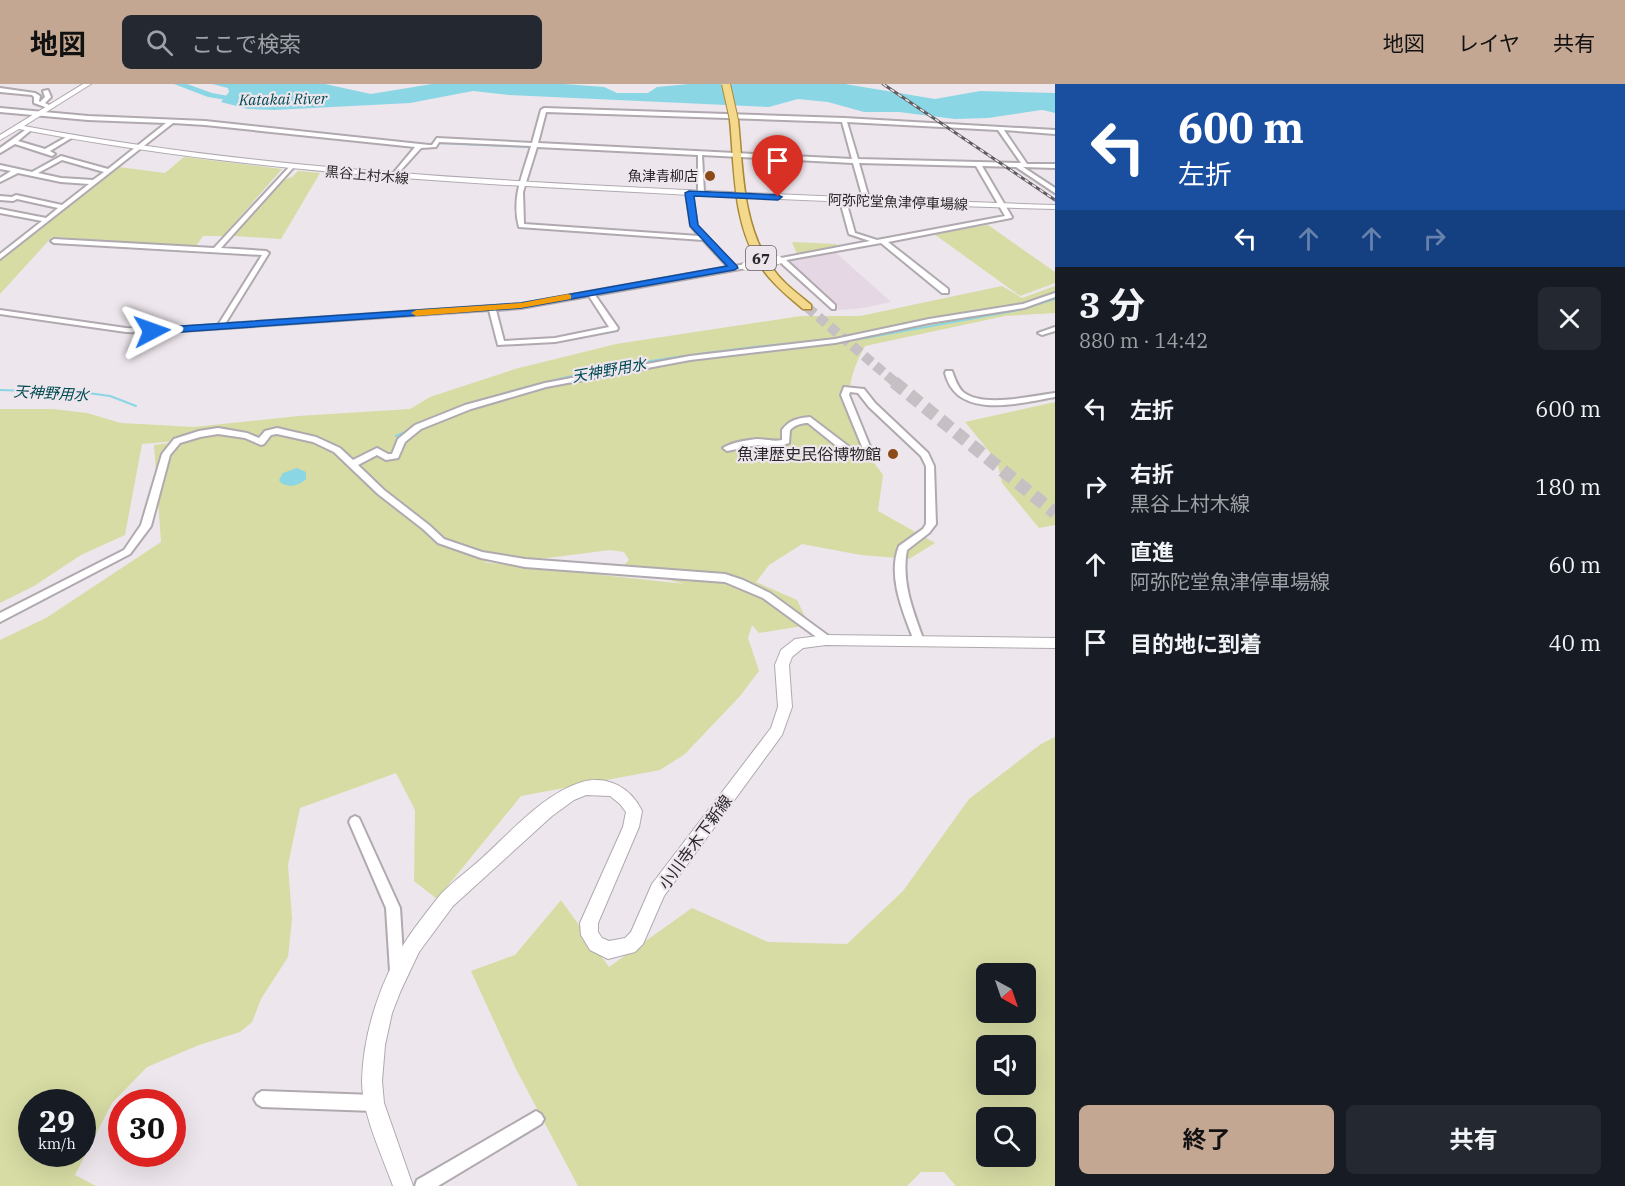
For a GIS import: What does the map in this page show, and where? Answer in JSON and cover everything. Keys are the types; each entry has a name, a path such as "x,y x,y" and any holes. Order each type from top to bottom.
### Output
{"main road":[{"path":"1,136 88,84"},
{"name":"67","path":"726,84 734,120 743,218 753,245 769,270 807,307"},
{"name":"黒谷上村木線","path":"17,128 139,148 393,177 740,195"},
{"name":"阿弥陀堂魚津停車場線","path":"740,195 1054,208"},
{"name":"小川寺木下新線","path":"403,1186 374,1103 372,1082 375,1045 383,1013 412,946 447,900 546,811 569,795 585,788 613,789 626,799 634,811 631,827 589,923 590,935 596,944 608,950 629,946 637,938 658,890 777,731 785,707 782,665 786,654 800,643 826,640 1055,643"}],"street":[{"path":"0,90 33,94 37,96 36,102 55,104"},
{"path":"41,104 48,97 45,91"},
{"path":"546,99 519,199 522,226 705,238"},
{"path":"0,110 172,121 419,146 434,146 437,140 856,161 1055,166"},
{"path":"544,110 844,120 1055,132"},
{"path":"844,120 867,202"},
{"path":"0,257 172,121"},
{"path":"1000,128 1025,165"},
{"path":"0,151 28,130"},
{"path":"1,136 61,158 109,171"},
{"path":"46,151 70,137"},
{"path":"393,177 419,146"},
{"path":"700,156 701,194"},
{"path":"33,174 61,158"},
{"path":"0,312 126,330 152,331 521,306 1010,217 978,164"},
{"path":"1017,165 1055,191"},
{"path":"0,167 61,180 94,182"},
{"path":"216,250 291,167"},
{"path":"0,180 16,171"},
{"path":"689,193 694,226 734,268"},
{"path":"0,198 13,199 16,197 63,207"},
{"path":"843,201 852,234 880,241 945,291"},
{"path":"0,211 46,220"},
{"path":"54,241 266,253 220,327"},
{"path":"780,259 832,307"},
{"path":"492,307 501,343 555,340 614,328 590,293"},
{"path":"353,464 377,451 390,458 395,456 406,435 445,415 545,385 690,358 835,341 929,321 1024,306 1055,295"},
{"path":"1042,333 1055,329"},
{"path":"949,374 955,388 969,399 996,401 1055,395"},
{"path":"727,448 757,442 778,444 786,441 786,430 790,425 802,420 810,420 852,454 859,458 864,457 867,449 845,395 847,389 855,389 861,391 872,405 925,455 932,477 931,524 926,531 902,548 898,562 905,604 919,641"},
{"path":"0,618 127,552 146,526 166,454 177,441 218,431 247,436 261,442 268,434 278,431 316,440 337,450 381,492 426,526 441,541 460,549 525,563 725,578 746,584 770,596 826,640"},
{"path":"355,822 393,909 398,977"},
{"path":"262,1099 374,1103"},
{"path":"423,1186 536,1119"}],"shaded area":[{"path":"835,252 891,302 839,310 787,261"}],"green space":[{"path":"184,157 282,169 223,236 203,236 196,246 52,237 0,294 0,261 119,167 165,173"},
{"path":"298,171 320,173 281,239 234,236 281,181 292,177"},
{"path":"988,225 1055,272 1055,283 1020,296 934,234"},
{"path":"792,242 836,244 839,247 797,254"},
{"path":"1002,286 1022,298 1055,286 1055,313 1005,316 865,346 859,357 849,392 850,416 860,444 883,475 878,511 935,543 909,559 861,555 802,544 769,565 756,582 797,600 809,625 759,633 752,625 748,638 759,671 740,696 685,754 660,770 521,796 437,899 414,881 415,810 396,773 300,808 288,865 292,919 288,957 261,999 252,1022 240,1032 199,1045 147,1067 126,1089 108,1089 108,1111 96,1134 96,1089 18,1089 18,1167 79,1167 75,1175 96,1186 0,1186 0,640 46,618 161,542 154,445 200,439 142,444 125,535 81,555 34,586 0,603 0,409 53,409 87,413 121,423 194,427 298,416 410,409 430,397 515,369 616,344 801,316 860,316","holes":["610,550 624,552 629,560 621,568 685,584 482,562 548,558"]},
{"path":"1055,402 1055,525 1039,528 1002,483 997,461 965,422"},
{"path":"1055,737 1055,1186 956,1186 944,1172 921,1172 907,1186 578,1186 516,1069 471,971 515,955 561,900 609,967 692,908 768,942 847,944 903,891 969,799 1041,744"}],"water":[{"path":"212,84 325,84 371,94 432,84 564,84 604,87 617,93 648,93 657,87 689,84 845,84 935,99 980,91 1055,93 1055,108 988,118 955,119 899,112 864,112 828,102 798,99 769,107 509,95 473,91 410,103 274,110 248,109 221,102 229,92 228,88"},
{"path":"297,468 306,472 306,479 294,485 281,483 279,480 283,473"}],"waterway":[{"name":"Katakai River","path":"178,84 211,95 246,100"},
{"name":"Katakai River","path":"1026,103 1055,110"},
{"path":"429,145 434,143 676,154"},
{"path":"700,155 715,156"},
{"name":"天神野用水","path":"854,340 1019,310 1055,299"},
{"name":"天神野用水","path":"426,421 474,403 574,375 677,357 831,339"},
{"name":"天神野用水","path":"0,390 88,393 110,396 136,406"},
{"name":"天神野用水","path":"396,436 408,431"}],"tunnel":[{"path":"807,307 896,383"},
{"path":"894,382 1055,513"}],"railway":[{"path":"883,84 1055,200"}],"slow traffic":[{"path":"416,313 521,306 568,297"}],"place":[{"name":"魚津青柳店","path":"710,176"},
{"name":"魚津歴史民俗博物館","path":"893,454"}],"route":[{"path":"152,331 521,306 734,268 694,226 689,193 778,197"}]}
